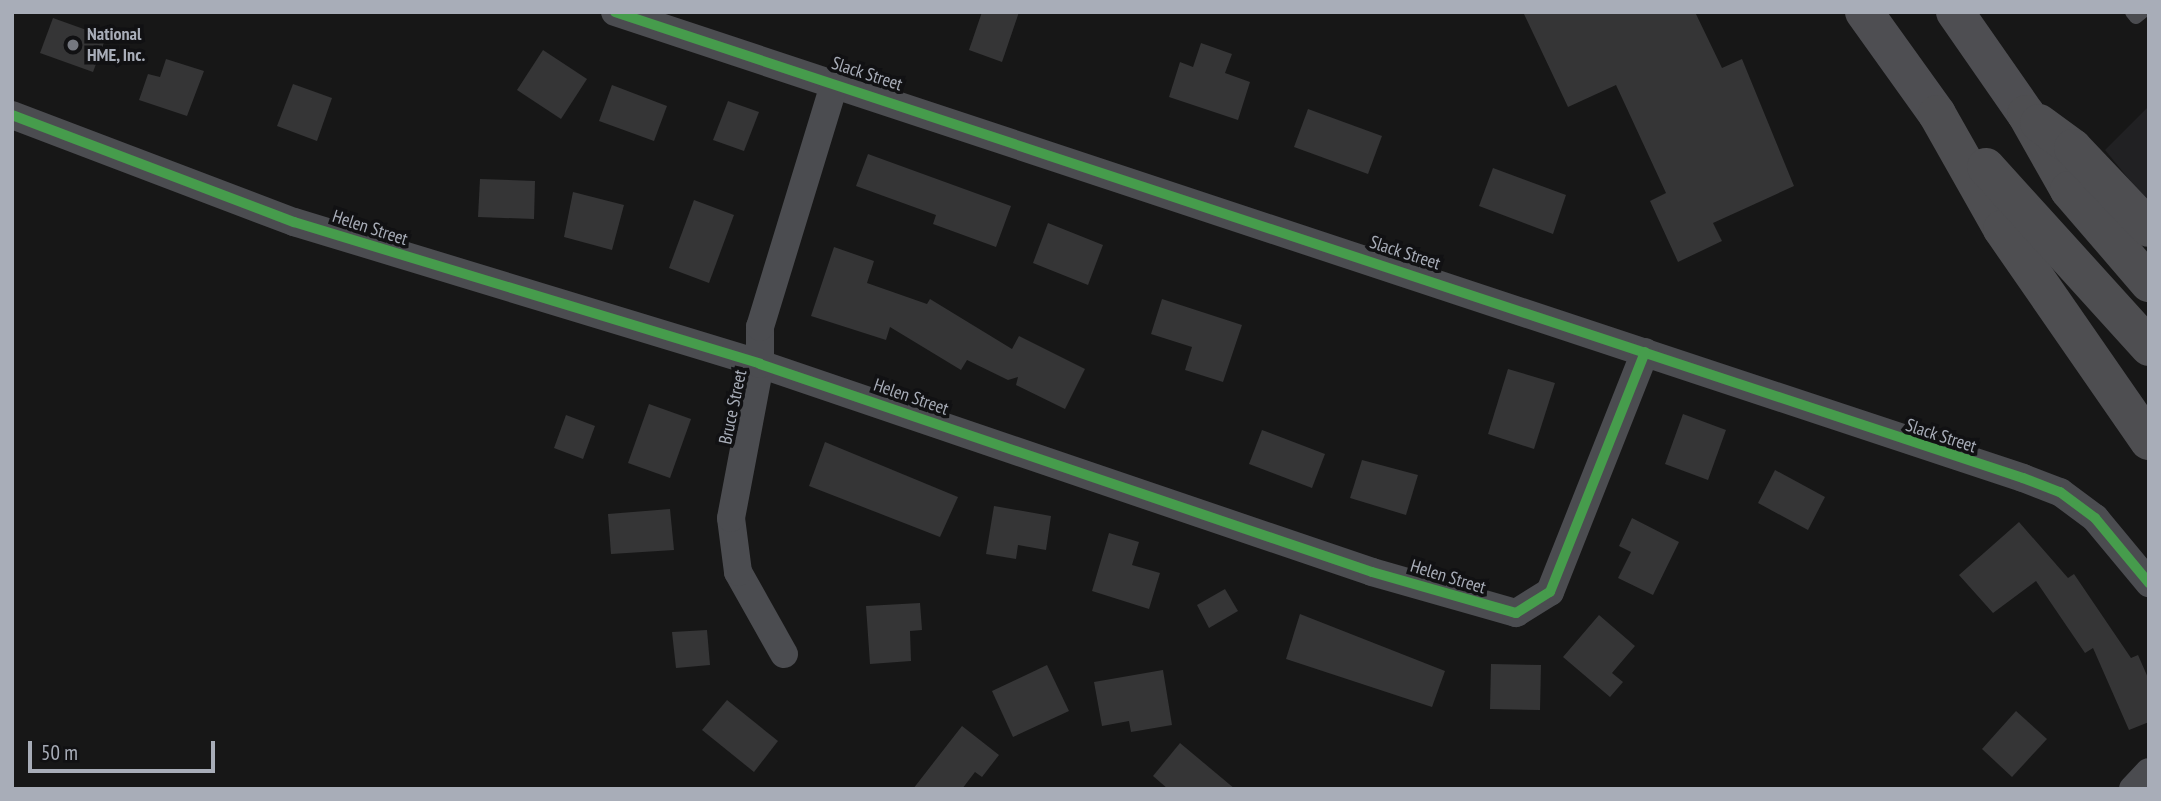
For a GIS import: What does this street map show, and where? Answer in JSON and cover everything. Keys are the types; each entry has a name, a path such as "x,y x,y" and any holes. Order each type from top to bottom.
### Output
{"highway":[{"path":"1864,12 1937,114 2003,229 2149,440"},
{"path":"1955,12 2026,114 2069,190 2149,283"},
{"path":"1937,114 2149,347"},
{"path":"2026,114 2073,148 2149,228"}],"street":[{"name":"Slack Street","path":"615,12 835,82 2060,492 2095,518 2149,583"},
{"name":"Bruce Street","path":"784,654 738,572 731,518 761,364 760,327 835,82"},
{"name":"Helen Street","path":"12,115 293,222 761,364 1372,572 1516,613 1550,593 1645,352"},
{"path":"2133,789 2149,772"}],"lane":[{"path":"2132,12 2136,18 2142,12"}],"shaded area":[{"path":"2149,106 2149,204 2105,150"}],"building":[{"path":"982,12 1019,12 1002,62 969,50"},
{"path":"1523,12 1695,12 1722,68 1742,59 1794,186 1713,223 1722,241 1678,262 1650,201 1666,193 1616,85 1568,107"},
{"name":"National HME, Inc.","path":"53,18 106,37 93,72 40,53"},
{"path":"1201,43 1232,54 1225,73 1250,82 1238,120 1169,97 1180,62 1193,67"},
{"path":"543,50 587,79 561,119 517,90"},
{"path":"166,59 204,71 187,116 139,100 148,74 160,77"},
{"path":"293,84 332,98 317,141 277,126"},
{"path":"612,85 667,106 654,141 599,121"},
{"path":"728,101 759,112 744,151 713,140"},
{"path":"1308,109 1382,136 1368,174 1294,147"},
{"path":"868,154 1011,206 996,247 933,224 936,215 856,186"},
{"path":"1493,168 1566,195 1553,234 1479,206"},
{"path":"480,179 535,181 534,219 478,217"},
{"path":"573,192 624,205 612,250 564,237"},
{"path":"694,200 734,215 709,283 669,268"},
{"path":"1048,223 1103,245 1088,285 1033,263"},
{"path":"834,247 874,261 867,283 927,304 930,299 1012,349 1019,336 1085,369 1065,409 1016,385 1018,377 1008,380 967,360 961,370 890,327 886,340 811,316"},
{"path":"1162,299 1242,325 1223,382 1185,370 1192,347 1151,334"},
{"path":"1508,369 1555,383 1534,449 1488,434"},
{"path":"649,404 691,419 670,478 628,463"},
{"path":"1683,414 1726,430 1708,480 1665,464"},
{"path":"566,415 595,426 583,459 554,448"},
{"path":"1262,430 1325,454 1312,488 1249,464"},
{"path":"825,442 958,497 940,537 809,486"},
{"path":"1362,460 1418,475 1406,515 1350,498"},
{"path":"1775,470 1825,497 1808,530 1758,503"},
{"path":"994,506 1051,516 1046,550 1018,545 1016,559 986,554"},
{"path":"670,509 674,550 611,554 608,514"},
{"path":"1632,518 1679,542 1653,595 1618,578 1631,552 1619,546"},
{"path":"2019,522 2068,578 2074,574 2131,658 2138,655 2149,680 2149,722 2129,730 2093,648 2085,653 2036,581 1993,613 1959,575"},
{"path":"1109,533 1139,542 1132,565 1160,573 1149,609 1092,591"},
{"path":"1225,589 1238,611 1209,628 1197,605"},
{"path":"920,603 922,630 910,631 911,661 870,664 866,606"},
{"path":"1300,614 1445,671 1432,707 1286,659"},
{"path":"1599,615 1635,646 1612,673 1623,682 1610,697 1563,657"},
{"path":"707,630 710,665 676,668 672,632"},
{"path":"1491,664 1541,665 1540,710 1490,709"},
{"path":"1047,665 1069,711 1013,737 992,691"},
{"path":"1163,670 1172,725 1131,732 1129,721 1102,726 1094,682"},
{"path":"727,700 778,741 754,772 702,730"},
{"path":"2016,711 2047,739 2012,777 1982,749"},
{"path":"962,726 999,755 982,777 975,772 962,789 913,789"},
{"path":"1180,743 1235,789 1168,789 1153,776"}],"cycle path":[{"path":"615,12 2023,478 2060,492 2095,518 2149,583"},
{"path":"12,115 294,222 760,364 1372,572 1516,613 1550,592 1645,352"}],"place":[{"name":"National HME, Inc.","path":"73,45"}]}
